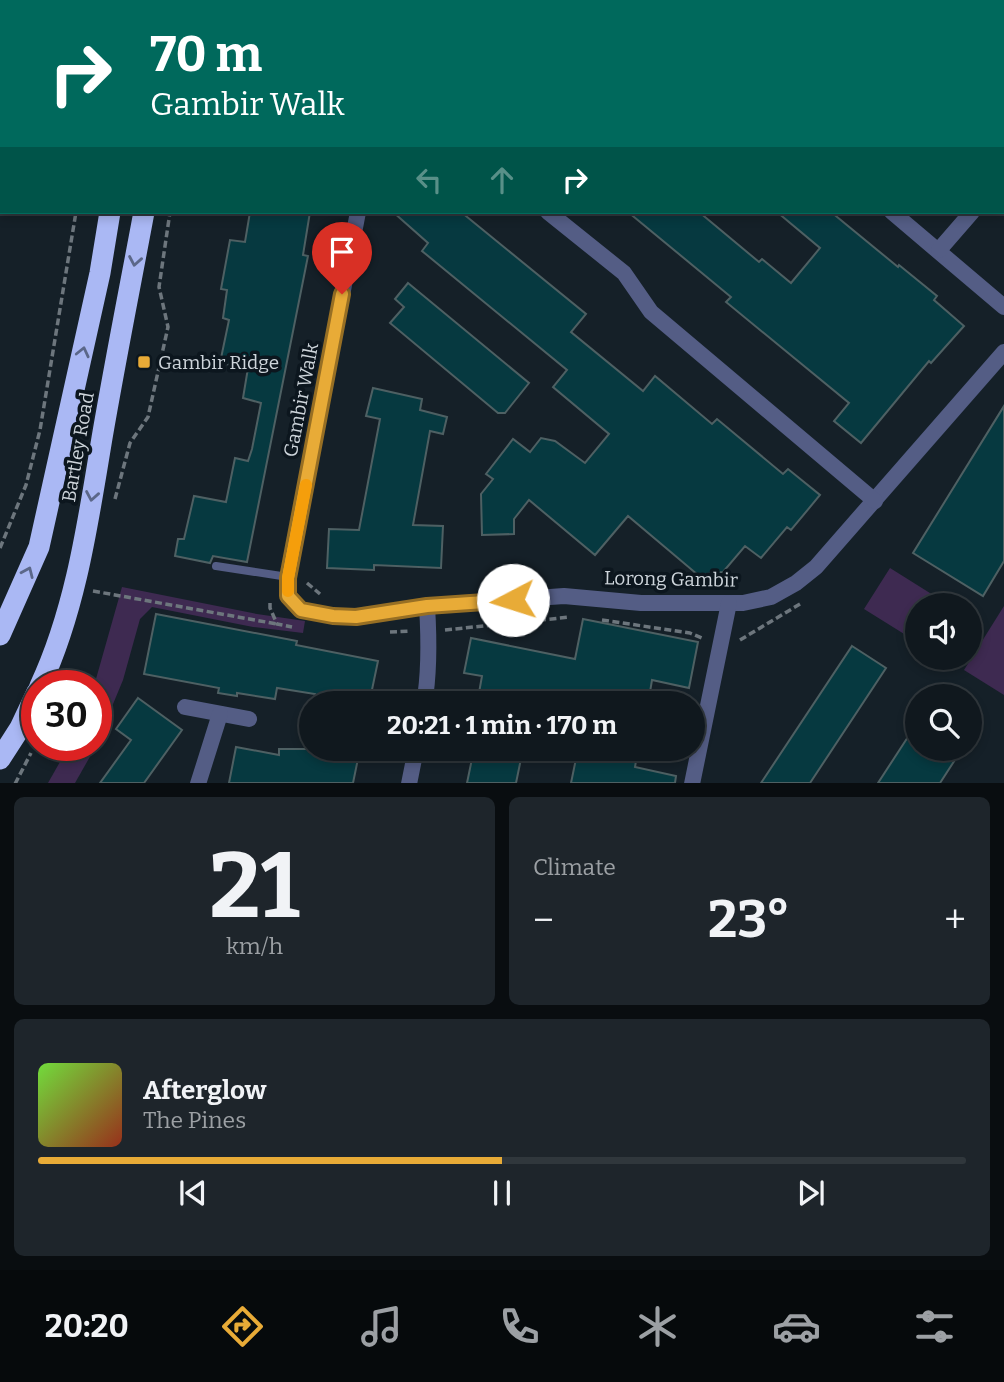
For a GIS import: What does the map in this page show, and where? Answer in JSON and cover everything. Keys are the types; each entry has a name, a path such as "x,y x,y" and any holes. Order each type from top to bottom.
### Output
{"highway":[{"name":"Bartley Road","path":"0,635 39,547 100,273 110,214"},
{"name":"Bartley Road","path":"47,670 74,585 90,512 144,214"},
{"path":"0,759 21,726"}],"street":[{"name":"Gambir Walk","path":"288,596 288,578 358,214"},
{"path":"550,214 624,273 651,312 875,501"},
{"path":"894,214 1004,307"},
{"path":"939,250 970,214"},
{"name":"Lorong Gambir","path":"288,596 301,610 356,617 427,606 564,596 640,603 743,603 771,597 796,583 816,567 1004,352"},
{"path":"692,783 729,603"},
{"path":"426,691 429,634 427,606"},
{"path":"185,707 249,719"},
{"path":"198,783 219,714"},
{"path":"409,783 414,761"}],"lane":[{"path":"216,566 288,578"}],"path":[{"path":"0,548 26,485 40,430 76,214"},
{"path":"130,443 148,416 168,327 159,287 170,214"},
{"path":"304,571 307,583 318,594 329,596"},
{"path":"92,591 277,624"},
{"path":"602,620 690,633 720,645 734,644 753,630 805,601"},
{"path":"429,634 456,628 577,616"},
{"path":"15,783 27,761"}],"shaded area":[{"path":"890,568 930,593 905,593 905,635 864,609"},
{"path":"122,587 305,621 303,633 253,627 152,607 140,619 123,680 112,706 112,670 99,670"},
{"path":"1004,606 1004,695 964,670 982,670 982,641"},
{"path":"60,761 87,761 75,783 48,783"}],"building":[{"path":"250,214 310,214 303,255 308,256 247,562 213,556 210,563 175,556 178,539 184,539 194,496 226,502 235,458 248,461 252,449 261,403 243,398 248,368 220,363 229,320 223,318 227,290 221,289 230,240 245,242"},
{"path":"395,214 463,214 586,314 571,332 643,391 655,376 712,424 717,419 783,474 788,469 820,495 791,530 787,527 761,558 745,546 723,572 698,575 628,516 595,555 529,500 514,519 514,534 482,535 481,494 493,479 486,474 513,439 530,452 541,438 555,441 585,463 609,434 553,387 567,370 422,251 428,243"},
{"path":"630,214 701,214 759,262 762,259 791,283 820,248 779,214 833,214 937,296 934,300 964,326 931,363 929,361 861,443 834,421 849,403 726,302 731,297"},
{"path":"408,283 529,383 505,413 498,413 390,323 404,307 395,299"},
{"path":"373,388 422,399 420,410 447,417 443,434 430,431 413,525 443,526 441,568 374,565 374,570 327,568 329,529 359,530 380,419 366,416"},
{"path":"1004,406 1004,561 983,596 913,553"},
{"path":"156,614 297,641 296,645 378,661 372,691 299,691 277,688 275,699 218,693 219,688 144,674"},
{"path":"583,619 698,642 689,688 652,680 650,691 479,691 482,676 464,673 471,638 575,659"},
{"path":"852,646 886,668 810,783 761,783"},
{"path":"138,698 182,730 144,783 100,783 131,740 116,729"},
{"path":"905,741 905,761 954,761 940,783 878,783"},
{"path":"236,747 279,755 279,749 299,749 299,761 358,761 353,783 229,783"},
{"path":"472,761 521,761 516,783 467,783"},
{"path":"576,761 636,761 635,767 676,776 675,783 571,783"}],"slow traffic":[{"path":"288,591 288,578 306,485"}],"place":[{"name":"Gambir Ridge","path":"144,362"}],"route":[{"path":"342,294 288,578 288,596 301,610 356,617 427,606 513,600"}]}
